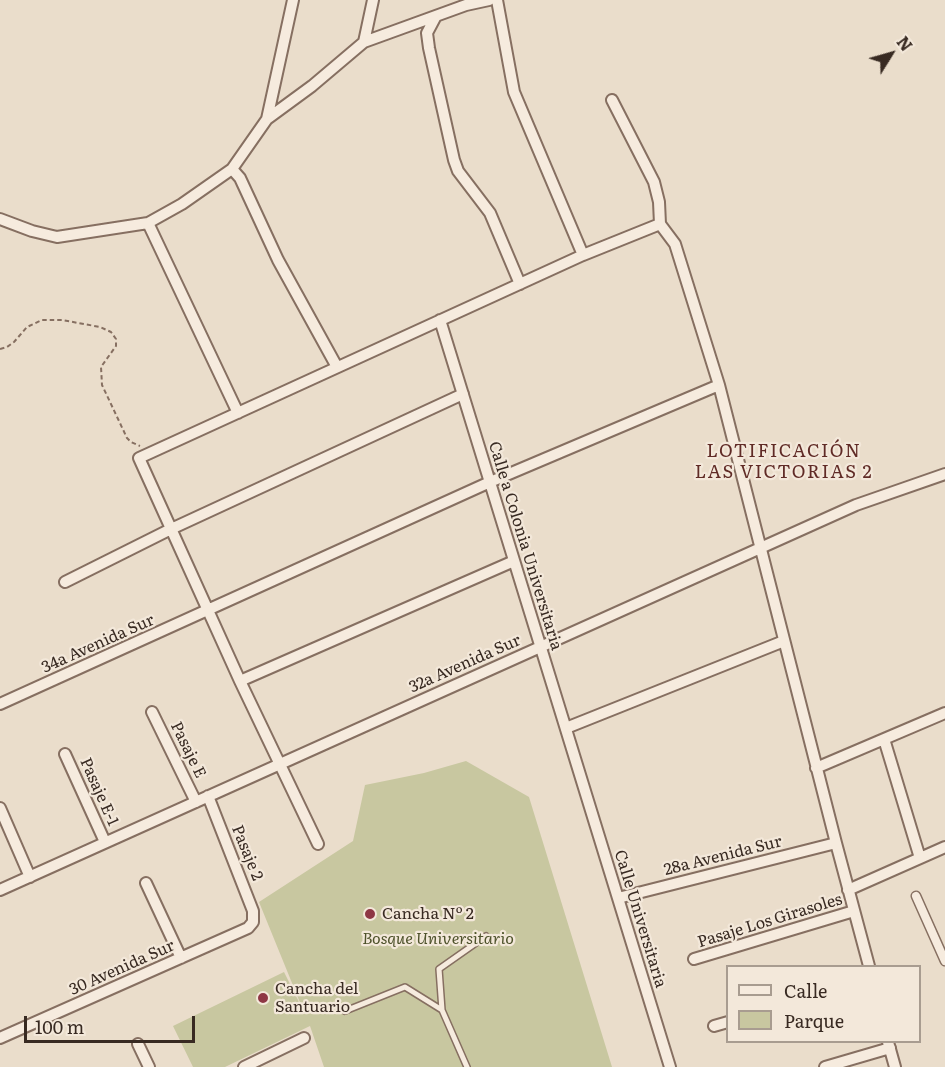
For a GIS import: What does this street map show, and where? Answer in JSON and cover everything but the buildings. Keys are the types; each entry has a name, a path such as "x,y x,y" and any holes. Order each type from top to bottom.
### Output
{"street":[{"path":"267,119 293,0"},
{"path":"364,42 373,0"},
{"path":"450,0 428,33 429,48 454,160 458,171 490,213 520,284"},
{"path":"0,219 32,231 57,237 148,224 182,204 232,169 267,119 312,86 364,42 466,5 489,0"},
{"path":"497,0 514,92 583,255"},
{"path":"612,99 654,182 659,202 660,224 675,244 719,385 816,768 869,965"},
{"path":"232,169 240,178 278,260 337,368"},
{"path":"148,224 238,413"},
{"path":"318,844 240,681 139,458 583,255 660,224"},
{"name":"Calle a Colonia Universitaria","path":"440,320 582,780"},
{"name":"34a Avenida Sur","path":"0,704 490,482 719,385"},
{"path":"65,582 463,394"},
{"name":"32a Avenida Sur","path":"0,890 760,548 856,506 945,474"},
{"path":"240,681 514,561"},
{"path":"566,728 784,640"},
{"name":"Pasaje E","path":"152,712 196,802"},
{"path":"816,768 945,713"},
{"path":"884,739 920,858"},
{"name":"Pasaje E-1","path":"65,754 105,842"},
{"name":"Calle Universitaria","path":"582,780 670,1067"},
{"name":"Pasaje 2","path":"208,796 250,902 253,922"},
{"path":"0,808 30,877"},
{"name":"28a Avenida Sur","path":"618,898 836,843"},
{"path":"848,890 945,847"},
{"path":"146,883 181,958"},
{"path":"916,896 945,962"},
{"name":"Pasaje Los Girasoles","path":"694,959 854,911"},
{"name":"30 Avenida Sur","path":"0,1038 242,931 253,922"},
{"path":"714,1026 726,1023"},
{"path":"244,1067 304,1038"},
{"path":"138,1044 150,1067"},
{"path":"825,1067 889,1045 895,1067"}],"lane":[{"path":"467,1067 442,1010 440,969 486,936"},
{"path":"345,1011 405,987 442,1010"}],"path":[{"path":"0,349 8,347 27,327 42,320 62,320 100,327 111,332 116,339 116,346 101,367 102,385 127,438 136,445 157,450"}],"green space":[{"name":"Bosque Universitario","path":"466,761 529,797 612,1067 324,1067 310,1026 225,1067 193,1067 173,1026 284,972 303,1010 259,902 353,841 365,785 424,773"}],"place":[{"name":"Cancha Nº 2","path":"370,914"},
{"name":"Cancha del Santuario","path":"263,998"}],"district":[{"name":"LOTIFICACIÓN LAS VICTORIAS 2","path":"784,462"}]}
